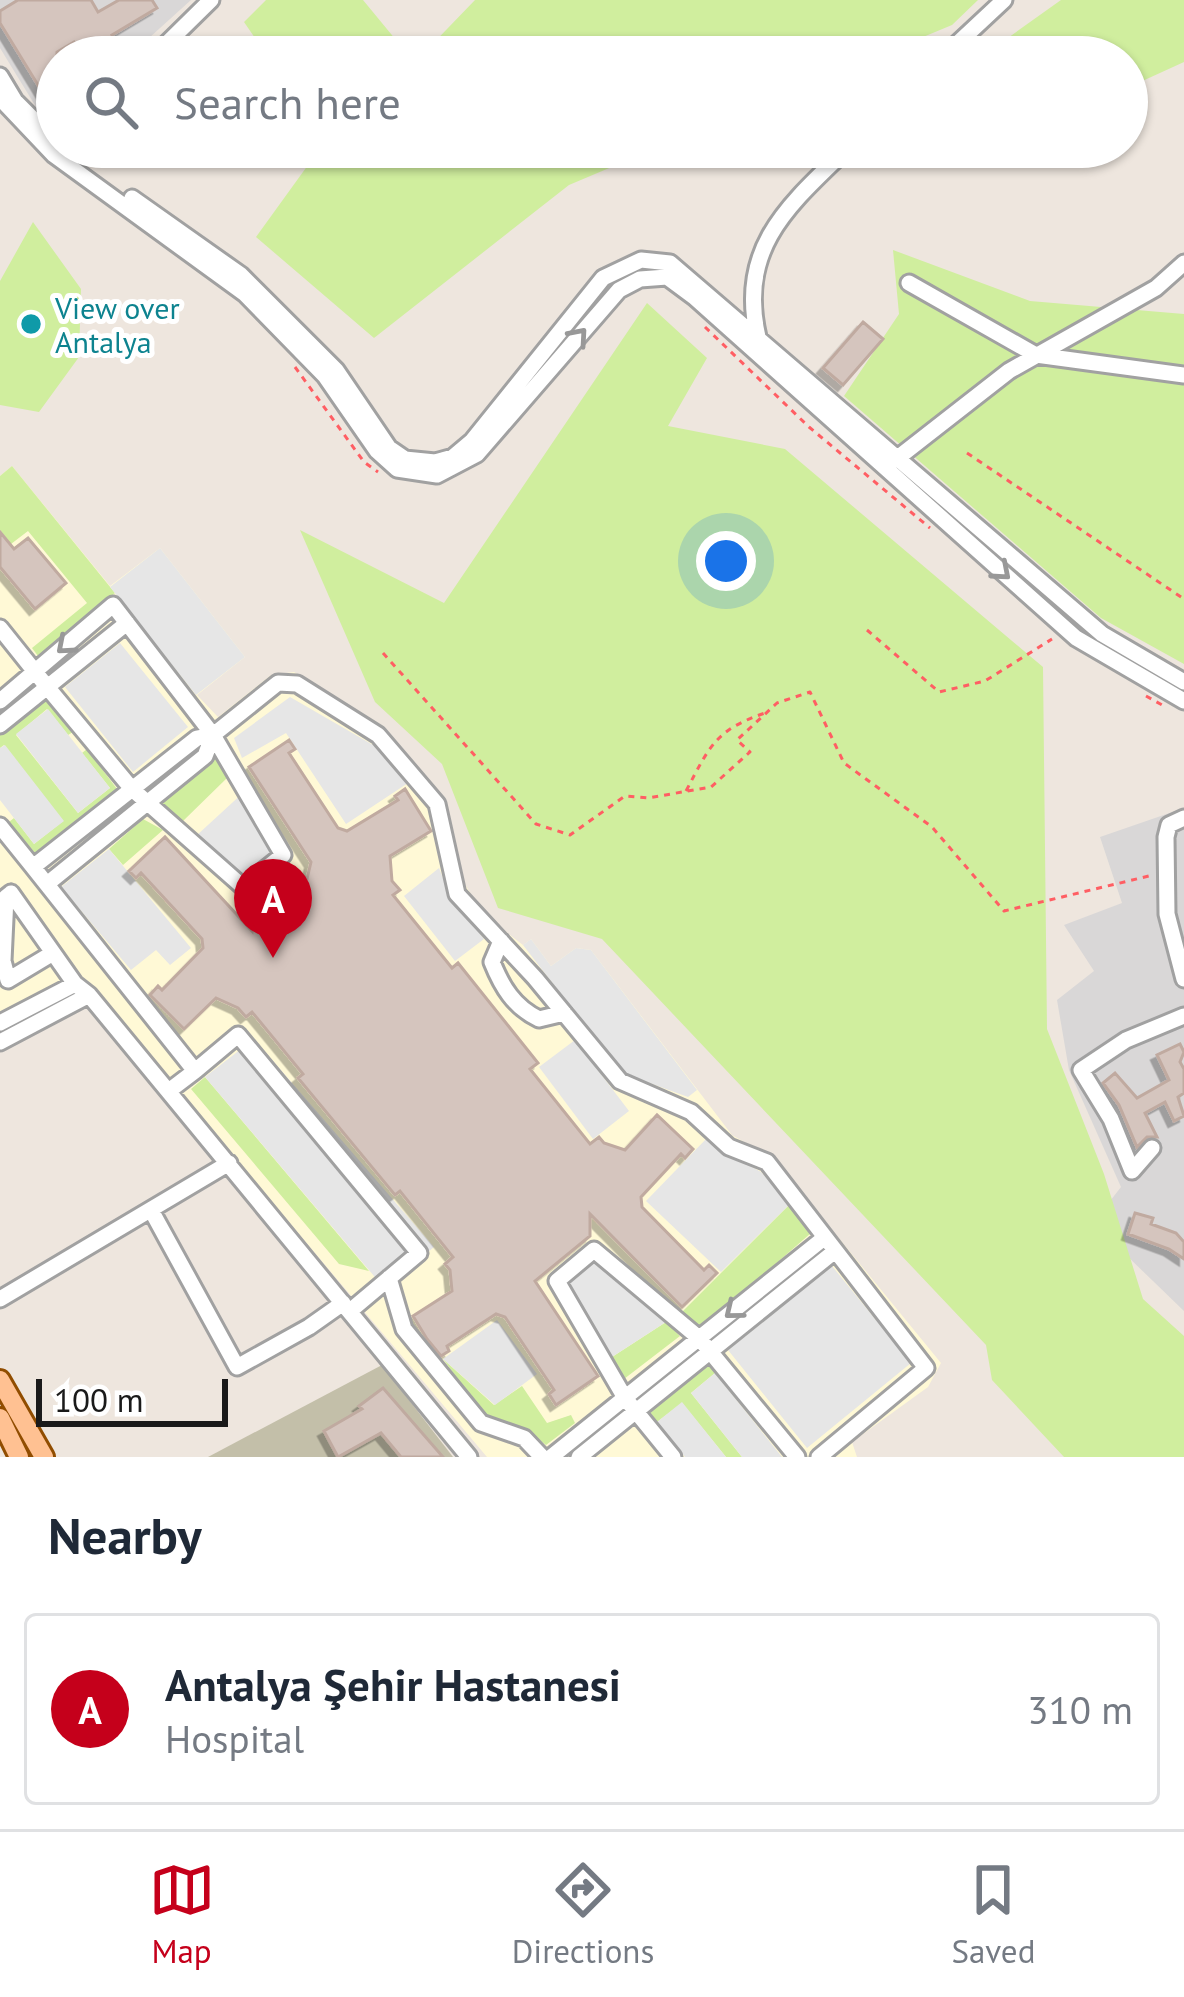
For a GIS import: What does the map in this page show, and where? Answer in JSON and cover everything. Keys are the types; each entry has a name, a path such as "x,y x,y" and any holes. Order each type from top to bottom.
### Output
{"main road":[{"path":"0,1380 44,1457"},
{"path":"0,1418 20,1457"}],"street":[{"path":"175,36 212,0"},
{"path":"965,36 1004,0"},
{"path":"0,76 36,126"},
{"path":"0,98 36,131"},
{"path":"79,168 244,295 325,376 377,451 397,469 437,475 477,454 619,290 640,279 667,277 1076,638 1178,705"},
{"path":"82,168 241,275 336,370 389,448 419,463 453,457 472,441 603,278 641,260 670,262 1102,634 1184,682"},
{"path":"758,340 752,313 753,275 763,245 781,215 828,168"},
{"path":"895,460 1009,371 1156,287 1184,263"},
{"path":"909,283 1036,355 1184,375"},
{"path":"0,628 36,672 48,688 132,789 243,887 283,855 213,735 113,605 36,672 0,701"},
{"path":"0,725 127,622"},
{"path":"33,867 197,738 213,735 278,683 297,684 378,735 436,804 458,895 620,1081 692,1112 729,1147 767,1162 926,1367 819,1457"},
{"path":"46,884 205,756 213,735"},
{"path":"1184,818 1166,831 1167,914 1184,979"},
{"path":"0,826 194,1071"},
{"path":"53,953 8,980 3,962 6,897 11,893 82,989 469,1457"},
{"path":"501,941 492,962 500,982 522,1010 539,1019 564,1013"},
{"path":"0,1023 82,989"},
{"path":"0,1042 82,989"},
{"path":"1152,1148 1132,1171 1111,1120 1081,1070 1126,1040 1184,1016"},
{"path":"151,1210 237,1367 346,1307 419,1252 238,1035 170,1090"},
{"path":"0,1299 230,1163"},
{"path":"551,1457 630,1405 830,1245"},
{"path":"673,1457 630,1405 557,1281 594,1250 705,1345 797,1457"},
{"path":"389,1278 404,1329 481,1423 524,1438 542,1457"},
{"path":"579,1457 630,1405"}],"path":[{"path":"691,314 809,427 934,531"},
{"path":"288,358 364,462 380,474"},
{"path":"967,452 1184,598"},
{"path":"866,630 938,692 986,680 1059,635"},
{"path":"383,652 536,824 570,835 626,796 648,798 711,787 750,752 737,740 777,703 810,692 844,763 932,827 1004,911 1166,872"},
{"path":"1142,694 1178,705"},
{"path":"686,791 709,749 731,724 766,713"}],"shaded area":[{"path":"0,0 191,0 151,36 36,36 36,107 0,48"},
{"path":"12,466 110,586 160,548 245,657 197,695 218,717 271,675 294,672 383,726 444,798 463,881 483,914 523,945 531,939 551,966 576,948 591,950 732,1135 774,1159 941,1363 928,1387 852,1442 857,1457 487,1457 78,972 0,1013 0,476"},
{"path":"160,548 245,657 196,695 110,587"},
{"path":"120,643 188,727 133,772 65,687"},
{"path":"290,697 380,749 408,783 346,824 286,733 242,758 234,738"},
{"path":"48,709 110,788 78,813 16,734"},
{"path":"5,745 64,821 34,844 0,800 0,748"},
{"path":"245,791 275,851 240,879 196,836"},
{"path":"1184,808 1184,1311 1093,1223 1121,1187 1069,1070 1057,1000 1094,971 1064,925 1122,903 1100,837"},
{"path":"109,849 191,948 170,965 156,950 131,970 61,887"},
{"path":"439,868 449,893 484,939 455,961 404,896"},
{"path":"531,939 551,966 576,948 591,950 697,1090 688,1097 622,1073 523,945"},
{"path":"254,1039 434,1247 385,1289 205,1077"},
{"path":"575,1040 629,1111 593,1139 539,1067"},
{"path":"708,1137 761,1172 790,1204 721,1272 646,1201"},
{"path":"595,1260 666,1322 612,1357 564,1283"},
{"path":"832,1266 911,1363 807,1448 728,1350"},
{"path":"497,1320 537,1374 495,1405 443,1359"},
{"path":"382,1365 453,1457 208,1457"},
{"path":"715,1373 782,1457 742,1457 691,1393"},
{"path":"682,1402 726,1457 685,1457 657,1422"}],"green space":[{"path":"266,0 363,0 393,36 254,36 244,22"},
{"path":"475,0 978,0 952,25 926,36 440,36"},
{"path":"1061,0 1184,0 1184,62 1148,78 1148,36 1010,36"},
{"path":"306,168 609,168 569,185 374,338 256,237"},
{"path":"33,222 81,289 79,357 39,412 0,405 0,281"},
{"path":"893,250 1030,301 1184,314 1184,664 1101,618 844,396 899,314"},
{"path":"647,303 707,358 668,426 785,449 1043,667 1047,1029 1104,1174 1143,1299 1184,1336 1184,1457 1064,1457 992,1380 986,1345 602,939 498,908 442,764 375,702 300,530 444,603"},
{"path":"12,466 115,593 38,656 32,648 87,603 28,531 11,544 0,530 0,476"},
{"path":"45,697 73,732 68,735 47,709 16,735 78,813 110,788 82,753 87,749 117,789 35,853 9,822 14,818 34,844 63,821 4,745 0,748 0,733"},
{"path":"218,756 227,778 182,822 160,803"},
{"path":"143,819 163,830 123,865 109,849"},
{"path":"205,1077 369,1271 339,1264 191,1089"},
{"path":"790,1204 811,1233 701,1329 681,1313"},
{"path":"666,1322 680,1336 624,1379 612,1357"},
{"path":"443,1359 494,1405 522,1386 547,1423 571,1415 575,1423 546,1445 532,1434 484,1415"},
{"path":"708,1364 715,1373 691,1393 742,1457 726,1457 682,1403 657,1422 649,1411"}],"building":[{"path":"18,0 91,0 98,12 119,0 152,0 157,8 113,36 36,36 36,82 0,23 0,11"},
{"path":"863,322 883,339 843,385 823,368"},
{"path":"0,532 14,549 28,538 66,583 35,609 0,567"},
{"path":"289,740 295,749 289,753 338,828 347,831 398,800 395,796 405,789 431,831 390,856 392,881 400,890 393,895 452,968 458,963 538,1063 530,1069 590,1144 599,1137 625,1150 657,1115 693,1149 685,1158 681,1154 641,1197 642,1207 704,1270 709,1265 717,1273 682,1307 590,1214 590,1236 535,1281 598,1376 556,1405 549,1394 554,1390 505,1317 496,1314 447,1346 449,1351 441,1356 427,1339 413,1316 452,1291 445,1264 453,1257 298,1078 303,1074 252,1012 246,1017 216,998 184,1029 150,995 158,986 162,990 203,948 202,939 141,873 136,878 129,871 165,837 252,931 253,910 296,878 307,879 311,862 249,767"},
{"path":"1180,1044 1184,1093 1178,1097 1184,1116 1174,1121 1165,1102 1145,1113 1157,1137 1147,1137 1137,1147 1119,1105 1103,1083 1115,1073 1137,1098 1169,1080 1157,1055"},
{"path":"1135,1213 1176,1233 1184,1242 1184,1259 1128,1234"},
{"path":"383,1388 443,1457 401,1457 381,1433 338,1457 324,1431 362,1409 359,1406"}],"place":[{"name":"View over Antalya","path":"31,324"},
{"name":"Antalya Şehir Hastanesi","path":"273,958"}]}
